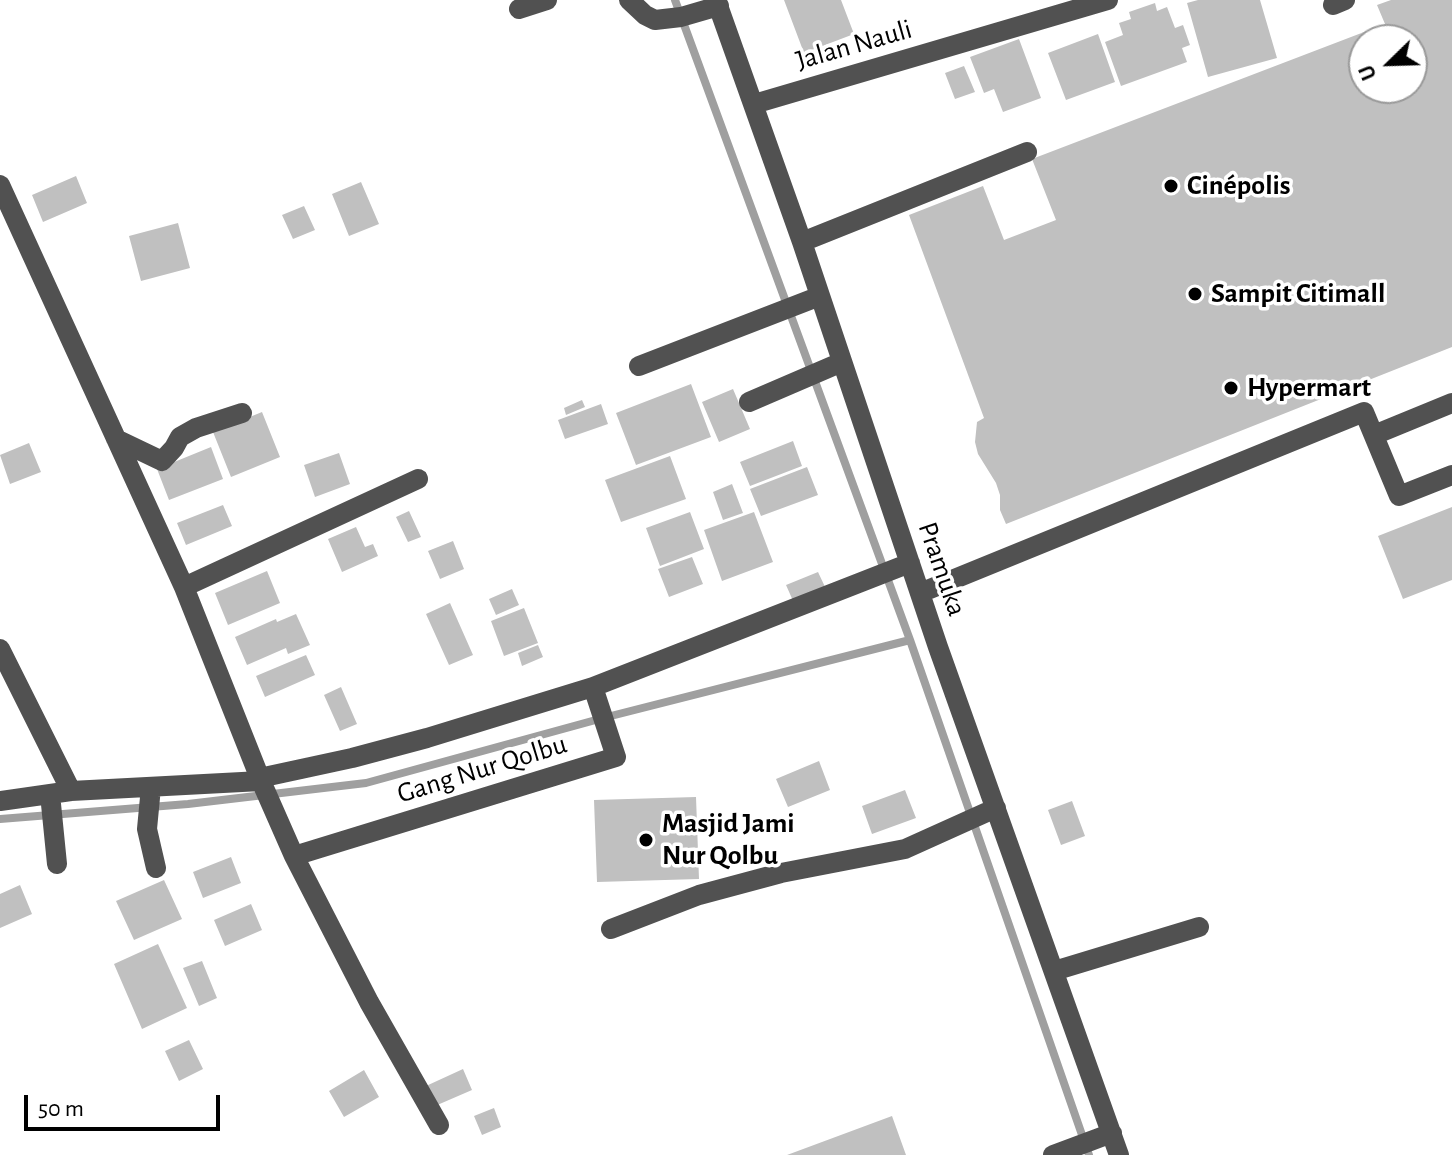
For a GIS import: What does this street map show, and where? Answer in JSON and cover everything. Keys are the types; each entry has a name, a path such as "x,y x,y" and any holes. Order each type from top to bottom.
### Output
{"street":[{"path":"519,9 547,0"},
{"path":"629,0 655,20 681,17 718,3"},
{"name":"Jalan Nauli","path":"754,104 1108,0"},
{"name":"Pramuka","path":"718,3 842,362 892,569 920,593 988,811 1054,971 1096,1139 1119,1155"},
{"path":"802,242 1027,152"},
{"path":"0,185 184,587 294,856 369,1002 439,1125"},
{"path":"639,366 820,296"},
{"path":"749,402 842,362"},
{"path":"1374,435 1452,403"},
{"path":"920,593 1364,412 1399,496 1452,475"},
{"path":"116,439 162,461 180,437 196,428 242,413"},
{"path":"184,587 418,479"},
{"path":"263,786 264,777 427,738 593,687 892,569"},
{"path":"0,649 71,791"},
{"name":"Gang Nur Qolbu","path":"294,856 616,757 593,687"},
{"path":"0,801 71,791 263,786"},
{"path":"151,787 147,829 156,868"},
{"path":"50,794 57,864"},
{"path":"611,929 699,895 781,873 905,849 988,811"},
{"path":"1054,971 1199,927"},
{"path":"1053,1155 1096,1139"}],"building":[{"path":"784,0 841,0 854,34 804,53"},
{"path":"1198,0 1260,0 1277,58 1208,77 1187,3"},
{"name":"Sampit Citimall","path":"1391,0 1452,0 1452,347 1006,524 1000,510 996,483 978,454 975,442 977,422 984,418 909,215 983,186 1004,240 1056,220 1032,159 1348,38 1348,104 1428,104 1428,24 1385,24 1377,5"},
{"path":"1155,3 1157,11 1167,7 1175,28 1183,25 1190,45 1182,48 1187,62 1121,86 1105,42 1123,35 1119,23 1131,19 1129,12"},
{"path":"1098,34 1115,82 1066,100 1048,53"},
{"path":"1019,39 1041,98 1003,112 994,89 984,93 970,57"},
{"path":"964,66 975,92 955,99 945,73"},
{"path":"76,176 87,203 43,222 32,195"},
{"path":"361,182 379,224 349,236 332,194"},
{"path":"304,206 315,230 293,239 282,215"},
{"path":"178,223 190,268 141,281 129,236"},
{"path":"691,384 711,437 636,465 616,413"},
{"path":"733,389 750,429 719,442 702,402"},
{"path":"582,400 585,407 566,415 564,408"},
{"path":"601,404 608,424 565,439 558,420"},
{"path":"262,412 280,457 231,477 213,432"},
{"path":"793,441 802,466 750,486 740,462"},
{"path":"29,443 41,472 10,484 0,455"},
{"path":"211,447 223,479 169,500 157,469"},
{"path":"339,453 350,484 315,497 304,465"},
{"path":"670,456 686,499 621,522 605,480"},
{"path":"807,467 818,495 761,516 750,489"},
{"path":"732,484 743,513 723,520 713,492"},
{"path":"223,505 232,526 186,545 177,523"},
{"path":"1452,507 1452,580 1403,599 1378,536"},
{"path":"409,511 421,537 408,542 396,517"},
{"path":"690,512 704,549 660,566 646,528"},
{"path":"754,512 773,562 722,581 704,530"},
{"path":"356,527 365,547 373,544 378,556 342,572 328,539"},
{"path":"453,541 464,569 440,579 428,551"},
{"path":"692,557 703,584 669,597 658,569"},
{"path":"267,571 280,603 228,625 215,593"},
{"path":"818,572 826,589 794,603 786,585"},
{"path":"512,589 519,605 496,615 489,599"},
{"path":"450,603 473,655 449,665 426,614"},
{"path":"524,608 538,643 504,656 491,621"},
{"path":"296,614 310,645 288,654 286,648 247,665 235,637"},
{"path":"538,645 543,657 522,666 518,653"},
{"path":"306,655 315,675 265,697 256,676"},
{"path":"341,687 357,724 340,731 324,695"},
{"path":"819,761 830,790 788,807 776,779"},
{"path":"905,790 916,818 872,834 862,806"},
{"name":"Masjid Jami Nur Qolbu","path":"696,797 699,879 597,882 594,800"},
{"path":"1072,801 1085,836 1061,845 1048,810"},
{"path":"231,857 241,883 203,898 193,872"},
{"path":"164,880 182,919 134,940 116,901"},
{"path":"20,885 32,914 0,928 0,894"},
{"path":"251,904 262,930 225,946 214,920"},
{"path":"158,944 187,1008 142,1029 114,964"},
{"path":"202,961 217,998 199,1006 183,968"},
{"path":"189,1040 203,1069 179,1081 165,1051"},
{"path":"463,1069 472,1090 435,1106 426,1086"},
{"path":"364,1070 379,1097 344,1117 329,1091"},
{"path":"494,1108 501,1127 482,1135 474,1116"},
{"path":"892,1116 906,1155 787,1155"}],"waterway":[{"path":"675,0 910,640 1089,1155"},
{"path":"0,819 188,804 366,783 603,718 910,640"}],"place":[{"name":"Cinépolis","path":"1171,186"},
{"name":"Sampit Citimall","path":"1195,294"},
{"name":"Hypermart","path":"1231,388"},
{"name":"Masjid Jami Nur Qolbu","path":"646,840"}]}
